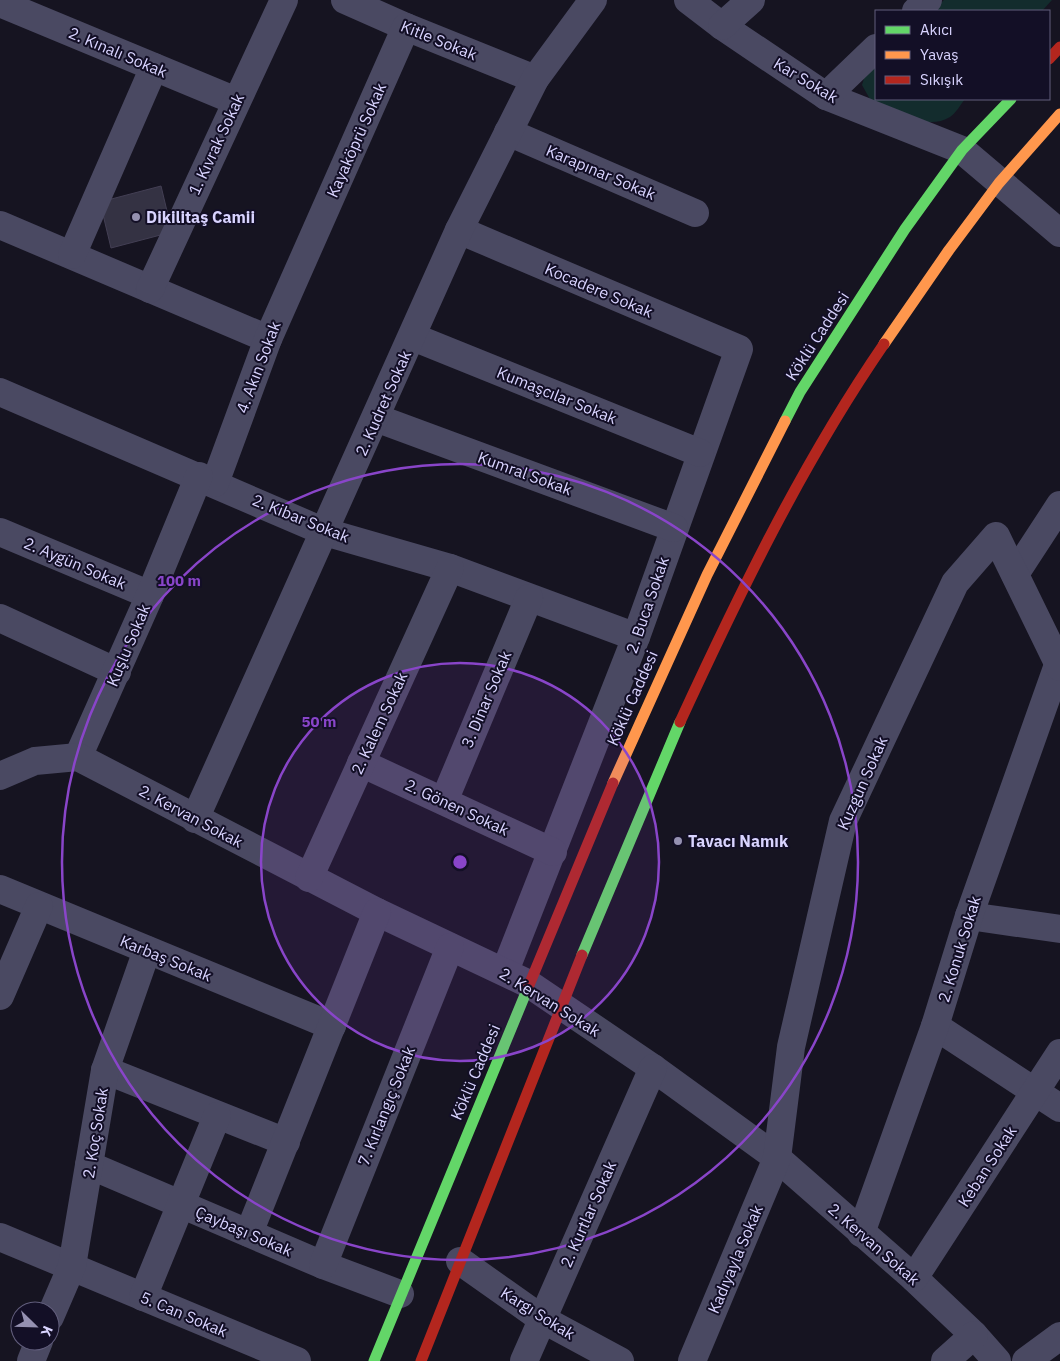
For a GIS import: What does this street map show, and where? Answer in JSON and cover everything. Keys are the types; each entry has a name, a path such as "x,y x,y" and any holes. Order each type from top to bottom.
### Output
{"main road":[{"path":"1050,58 1060,47"},
{"name":"Köklü Caddesi","path":"374,1361 400,1294 623,758 707,575 800,392 905,228 962,150 1010,100"},
{"path":"421,1361 561,1006 671,742 741,590 817,452 874,359 949,250 999,183 1060,114"}],"street":[{"name":"1. Kıvrak Sokak","path":"150,289 284,0"},
{"name":"Kitle Sokak","path":"345,0 406,27 535,78"},
{"name":"2. Kudret Sokak","path":"196,819 413,337 459,230 535,78 593,0"},
{"name":"Kar Sokak","path":"688,0 722,26 826,96 962,150"},
{"path":"722,26 751,0"},
{"path":"917,10 928,0"},
{"name":"2. Kınalı Sokak","path":"0,3 236,101"},
{"name":"Kayaköprü Sokak","path":"306,253 406,27"},
{"path":"826,96 875,49"},
{"path":"72,255 154,68"},
{"name":"Karapınar Sokak","path":"508,132 695,213"},
{"path":"962,150 1060,233"},
{"path":"0,225 268,339"},
{"name":"Kocadere Sokak","path":"459,230 739,349"},
{"name":"4. Akın Sokak","path":"207,479 306,253"},
{"name":"Kumaşcılar Sokak","path":"413,337 700,453"},
{"name":"2. Buca Sokak","path":"505,971 636,637 700,453 739,349"},
{"name":"2. Kibar Sokak","path":"0,392 207,479 325,532 450,568 636,637"},
{"name":"Kumral Sokak","path":"376,418 674,528"},
{"name":"Kuşlu Sokak","path":"78,758 150,594 207,479"},
{"path":"1059,666 1015,574 1060,505"},
{"name":"2. Aygün Sokak","path":"0,532 150,594"},
{"name":"Kuzgun Sokak","path":"777,1158 791,1047 842,822 955,583 996,536 1015,574"},
{"name":"2. Kalem Sokak","path":"309,878 450,568"},
{"name":"3. Dinar Sokak","path":"444,801 528,598"},
{"path":"0,618 116,672"},
{"name":"2. Konuk Sokak","path":"861,1233 935,1026 969,916 1059,666"},
{"name":"2. Kervan Sokak","path":"0,776 35,760 78,758 309,878 529,984 653,1068 777,1158 914,1278 974,1335 997,1361"},
{"name":"2. Gönen Sokak","path":"361,763 553,852"},
{"name":"Karbaş Sokak","path":"0,889 332,1026"},
{"path":"0,996 39,906"},
{"path":"249,1233 377,912"},
{"path":"969,916 1060,929"},
{"name":"7. Kırlangıç Sokak","path":"323,1265 450,947"},
{"name":"2. Koç Sokak","path":"57,1301 72,1266 105,1070 147,950"},
{"path":"935,1026 1060,1108"},
{"name":"Keban Sokak","path":"914,1278 1060,1053"},
{"name":"2. Kurtlar Sokak","path":"524,1361 653,1068"},
{"path":"105,1070 286,1142"},
{"path":"143,1297 217,1116"},
{"name":"Kadıyayla Sokak","path":"692,1361 777,1158"},
{"name":"Çaybaşı Sokak","path":"90,1165 323,1265 400,1294"},
{"name":"5. Can Sokak","path":"0,1237 143,1297 258,1354 296,1361"},
{"name":"Kargı Sokak","path":"460,1261 542,1319 620,1361"},
{"path":"945,1361 974,1335"},
{"path":"1026,1361 1060,1336"}],"green space":[{"path":"944,0 1052,0 1043,10 933,10"},
{"path":"875,61 875,100 964,100 950,117 941,121 930,122 909,118 871,101 862,85 867,69"}],"building":[{"name":"Dikilitaş Camii","path":"161,186 172,232 111,248 100,202"}],"traffic: fast":[{"path":"785,421 800,392 905,229 962,150 1010,100"},
{"path":"582,955 680,722"},
{"path":"374,1361 527,990"}],"traffic: slow":[{"path":"884,344 949,250 999,183 1060,114"},
{"path":"613,783 707,575 785,421"}],"traffic: jam":[{"path":"1050,58 1060,47"},
{"path":"680,722 774,528 826,435 884,344"},
{"path":"527,990 613,783"},
{"path":"421,1361 582,955"}],"place":[{"name":"Dikilitaş Camii","path":"136,217"},
{"name":"Tavacı Namık","path":"678,841"}]}
